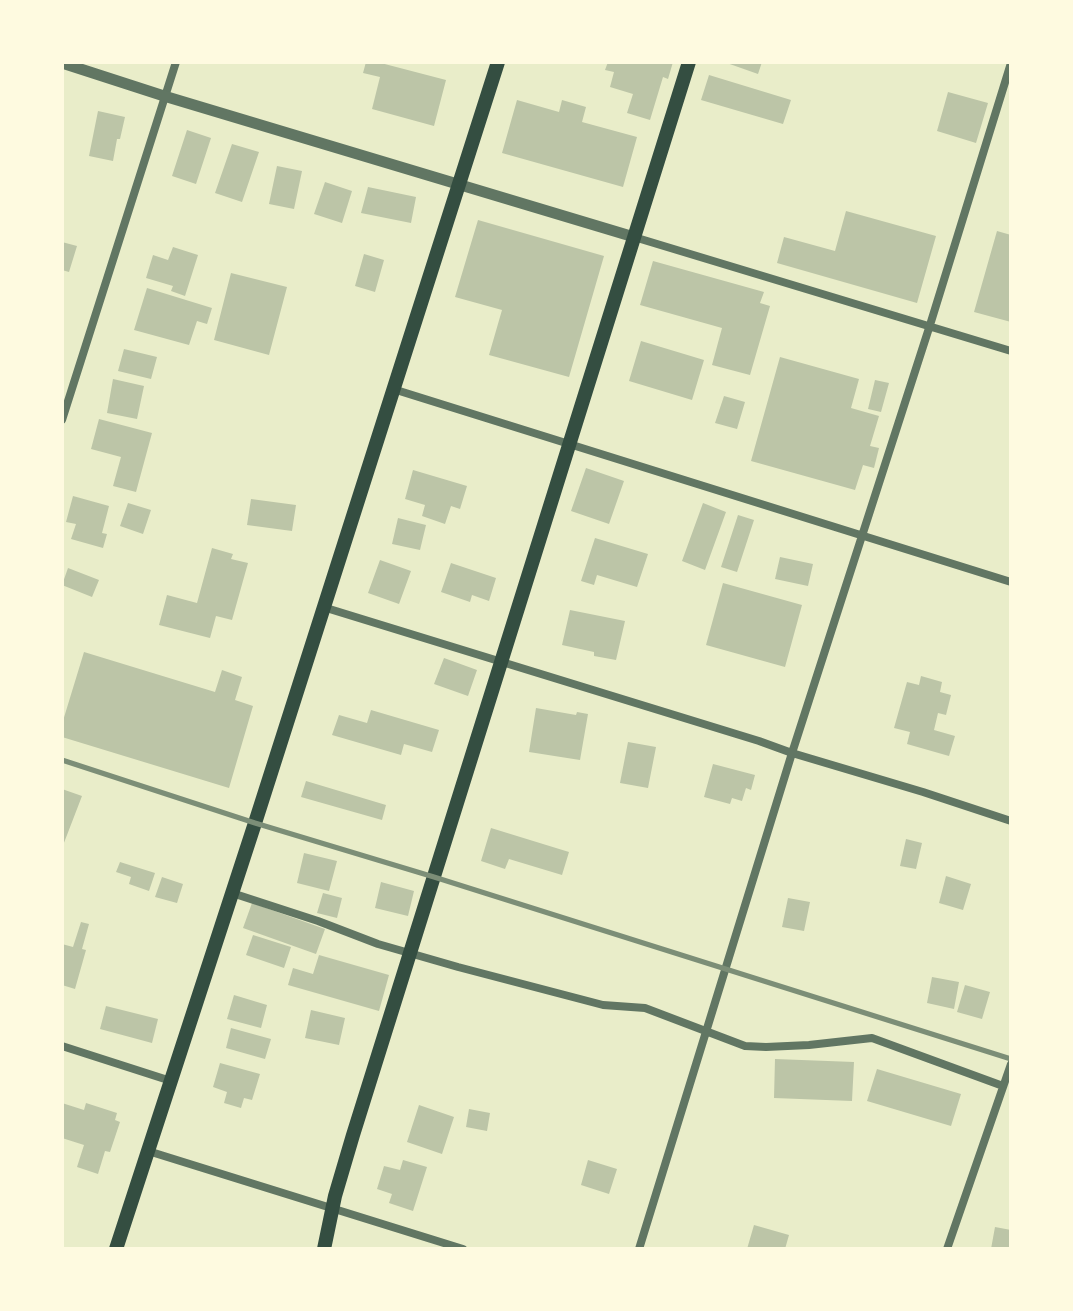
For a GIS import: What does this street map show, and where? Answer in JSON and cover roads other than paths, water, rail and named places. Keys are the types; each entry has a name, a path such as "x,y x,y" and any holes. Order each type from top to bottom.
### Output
{"main road":[{"path":"116,1249 498,62"},
{"path":"324,1249 353,1135 689,62"}],"street":[{"path":"62,420 176,62"},
{"path":"62,63 1011,351"},
{"path":"639,1249 792,753 1011,63"},
{"path":"393,389 1011,582"},
{"path":"323,607 1011,821"},
{"path":"232,893 378,944 458,967 603,1005 645,1008 745,1046 809,1045 872,1038 1003,1086"},
{"path":"62,1046 171,1081"},
{"path":"947,1249 1011,1064"},
{"path":"148,1151 463,1249"}],"railway":[{"path":"62,760 1011,1059"}]}
